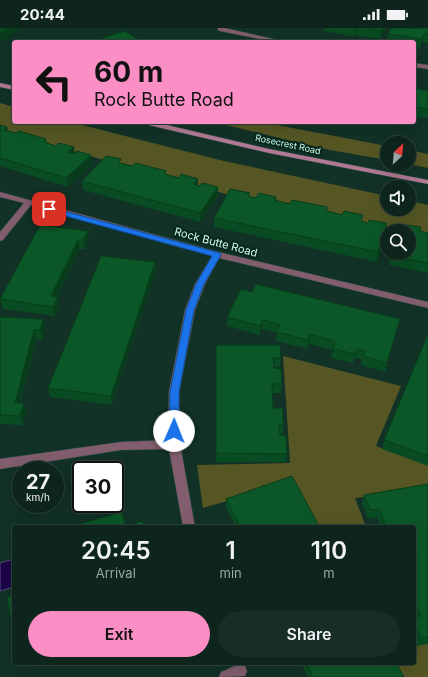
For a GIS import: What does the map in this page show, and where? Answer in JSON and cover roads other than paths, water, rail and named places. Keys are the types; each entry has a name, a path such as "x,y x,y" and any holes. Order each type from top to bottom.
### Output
{"main road":[{"path":"0,85 12,88"},
{"name":"Rosecrest Road","path":"153,124 269,151 428,182"}],"street":[{"path":"220,29 274,40"},
{"path":"416,65 428,67"},
{"name":"Rock Butte Road","path":"0,194 217,255 428,305"},
{"path":"0,238 29,203"},
{"path":"189,525 174,444 174,392 190,310 200,284 217,255"},
{"path":"0,464 121,446 174,444"},
{"path":"226,677 241,670"}]}
